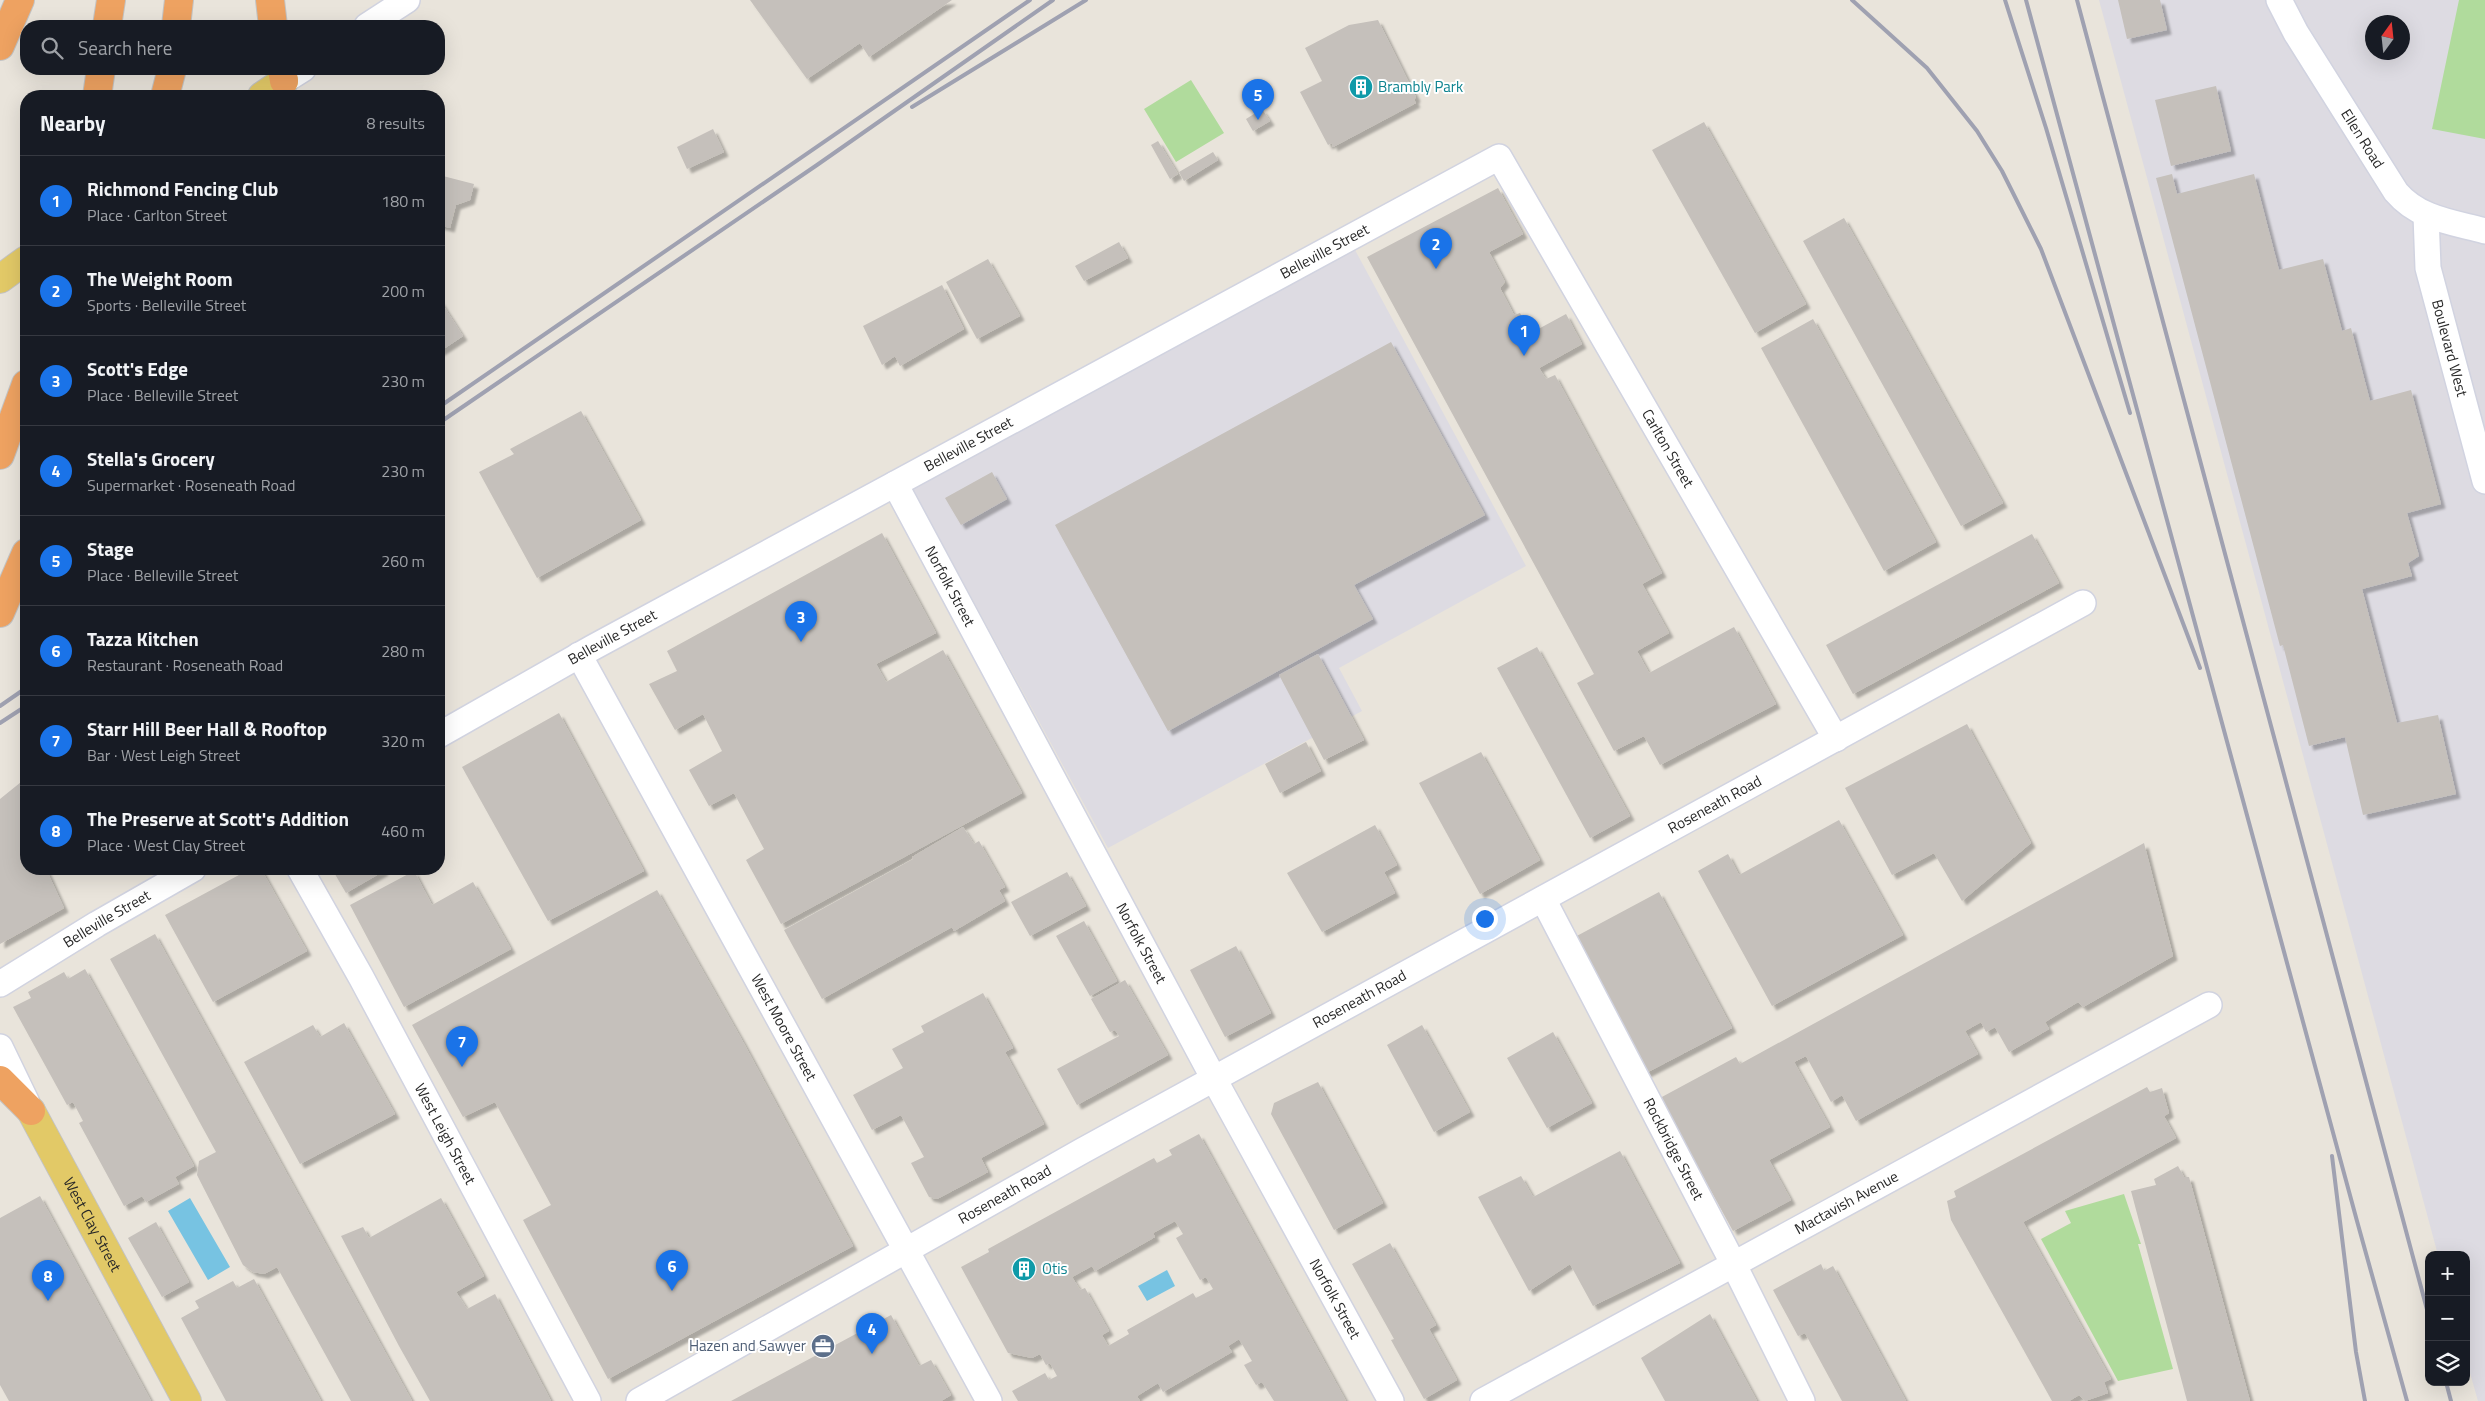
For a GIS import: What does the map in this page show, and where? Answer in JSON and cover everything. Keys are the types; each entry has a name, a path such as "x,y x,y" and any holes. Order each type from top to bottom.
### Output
{"highway":[{"path":"0,46 20,0"},
{"path":"108,20 111,0"},
{"path":"177,20 179,0"},
{"path":"270,0 272,20"},
{"path":"98,90 100,75"},
{"path":"167,90 170,75"},
{"path":"0,454 20,400"},
{"path":"3,608 20,567"},
{"path":"0,1080 31,1111"}],"main road":[{"path":"0,279 20,264"},
{"name":"West Clay Street","path":"31,1111 187,1401"}],"street":[{"path":"376,20 407,0"},
{"name":"Ellen Road","path":"2279,0 2296,33 2396,192 2407,205 2426,215 2485,232"},
{"name":"Belleville Street","path":"445,732 579,655 1499,157"},
{"name":"Carlton Street","path":"1499,157 1836,739"},
{"name":"Boulevard West","path":"2426,215 2428,268 2485,480"},
{"name":"Norfolk Street","path":"895,484 1214,1079 1391,1401"},
{"name":"Roseneath Road","path":"639,1401 1214,1079 2083,603"},
{"name":"West Moore Street","path":"579,655 988,1401"},
{"name":"Belleville Street","path":"0,984 184,875"},
{"name":"West Leigh Street","path":"303,875 366,985 588,1401"},
{"name":"Rockbridge Street","path":"1543,899 1734,1265 1802,1401"},
{"name":"Mactavish Avenue","path":"1483,1401 2209,1005"},
{"name":"West Clay Street","path":"0,1047 31,1111"}],"shaded area":[{"path":"2099,0 2485,0 2485,1401 2478,1401 2470,1373 2470,1251 2437,1251"},
{"path":"1355,250 1526,566 1339,668 1362,711 1108,848 912,488"}],"green space":[{"path":"2459,0 2485,0 2485,139 2432,129"},
{"path":"1191,80 1224,133 1176,162 1144,109"},
{"path":"2124,1194 2141,1244 2138,1244 2173,1369 2118,1381 2041,1239 2071,1223 2065,1211"}],"water":[{"path":"190,1198 230,1267 208,1280 168,1211"},
{"path":"1167,1270 1175,1286 1147,1301 1138,1286"}],"building":[{"path":"750,0 952,0 869,57 860,43 807,79"},
{"path":"2118,0 2160,0 2167,30 2127,39"},
{"name":"Brambly Park","path":"1378,20 1416,97 1414,100 1416,103 1333,147 1332,143 1328,145 1300,92 1322,81 1305,48 1349,25"},
{"path":"2216,86 2231,151 2171,166 2155,100"},
{"path":"1262,109 1270,121 1253,131 1246,119"},
{"path":"1704,122 1806,304 1755,333 1652,150"},
{"path":"713,129 724,152 687,169 677,147"},
{"path":"1158,141 1178,174 1170,179 1151,145"},
{"path":"1213,152 1218,160 1184,181 1179,172"},
{"path":"2172,174 2177,194 2254,174 2279,270 2323,259 2342,331 2351,328 2370,401 2411,390 2441,504 2407,513 2419,556 2408,563 2412,576 2362,589 2397,723 2438,715 2456,794 2363,815 2345,737 2309,746 2283,645 2280,646 2156,178"},
{"path":"445,177 474,184 470,200 456,205 450,228 445,227"},
{"path":"1498,188 1523,234 1489,252 1505,282 1500,288 1514,315 1520,313 1531,333 1566,314 1582,344 1539,368 1546,379 1555,375 1662,573 1642,584 1669,633 1637,651 1649,673 1734,627 1776,704 1660,765 1644,736 1614,751 1577,683 1594,674 1367,257"},
{"path":"1844,218 2003,503 1961,526 1803,241"},
{"path":"1119,242 1128,258 1084,281 1075,266"},
{"path":"988,259 1020,316 977,339 946,282"},
{"path":"942,285 964,329 900,366 895,356 882,365 863,326"},
{"path":"445,308 463,336 445,348"},
{"path":"1813,319 1936,542 1884,571 1761,348"},
{"path":"1391,342 1485,515 1354,585 1373,619 1168,731 1055,525"},
{"path":"581,411 641,520 537,578 479,472 514,454 510,449"},
{"path":"992,472 1007,499 961,525 945,498"},
{"path":"882,533 936,633 876,664 886,682 943,650 1022,793 781,924 746,860 764,849 734,793 709,806 689,770 722,751 703,714 675,730 649,684 677,671 667,651"},
{"path":"2032,534 2059,583 1853,694 1826,645"},
{"path":"1537,647 1630,816 1590,838 1497,668"},
{"path":"1318,654 1364,740 1324,760 1279,675"},
{"path":"559,713 644,871 548,921 462,767"},
{"path":"1967,724 2031,843 1962,901 1934,853 1892,875 1845,788"},
{"path":"1306,742 1321,771 1280,793 1265,764"},
{"path":"1481,752 1540,860 1480,894 1419,783"},
{"path":"20,783 20,875 49,875 64,908 0,944 0,799"},
{"path":"1839,820 1903,935 1772,1006 1698,871 1728,854 1739,875"},
{"path":"1375,825 1397,865 1384,872 1395,893 1322,932 1287,873"},
{"path":"963,827 974,844 979,841 1005,887 999,890 1005,901 954,931 952,927 822,999 784,930 913,859 912,857"},
{"path":"2144,843 2173,956 2083,1007 2078,1002 2045,1022 2049,1029 2009,1052 1995,1027 1986,1032 1981,1022 1965,1031 1978,1054 1856,1121 1842,1095 1831,1102 1806,1056 1794,1062 1830,1127 1769,1160 1791,1200 1733,1231 1660,1098 1736,1057 1740,1064"},
{"path":"1067,872 1086,906 1030,936 1011,902"},
{"path":"239,875 264,875 307,951 213,1002 165,915"},
{"path":"336,875 377,875 346,893"},
{"path":"406,875 416,875 432,905 473,882 511,949 404,1007 350,905"},
{"path":"657,890 742,1040 853,1246 608,1379 523,1220 551,1205 495,1102 463,1117 412,1025"},
{"path":"1659,892 1732,1028 1646,1073 1573,938"},
{"path":"1084,921 1117,981 1090,996 1056,936"},
{"path":"155,934 412,1401 351,1401 277,1267 264,1274 253,1272 243,1265 197,1175 199,1161 216,1152 110,959"},
{"path":"1236,946 1271,1013 1225,1037 1190,970"},
{"path":"85,969 194,1166 175,1177 179,1184 146,1202 142,1196 124,1206 79,1123 83,1121 73,1102 67,1105 13,1007 31,998 28,992 64,972 68,979"},
{"path":"1125,980 1168,1055 1077,1105 1057,1069 1119,1036 1115,1030 1110,1032 1091,999"},
{"path":"983,993 1013,1048 1005,1052 1044,1124 981,1158 988,1172 937,1199 929,1197 911,1163 924,1157 901,1115 872,1130 853,1095 903,1068 892,1049 924,1032 921,1026"},
{"path":"344,1023 395,1114 300,1164 244,1062 313,1025 320,1037"},
{"path":"1422,1025 1470,1112 1434,1132 1387,1045"},
{"path":"1553,1032 1592,1103 1547,1128 1507,1058"},
{"path":"1318,1082 1383,1203 1334,1230 1271,1114 1274,1103"},
{"path":"2147,1087 2150,1092 2162,1088 2169,1113 2164,1116 2176,1138 2023,1222 2111,1379 2104,1382 2108,1393 2085,1401 2079,1395 2069,1401 2052,1401 1951,1220 1947,1201 1956,1197 1954,1191"},
{"name":"Otis","path":"1199,1134 1346,1401 1274,1401 1262,1382 1256,1385 1244,1365 1252,1361 1239,1339 1228,1346 1232,1352 1163,1392 1158,1383 1137,1396 1140,1401 1018,1401 1012,1391 1045,1373 1049,1380 1057,1376 1050,1363 1046,1365 1040,1354 1032,1358 1008,1353 961,1267 989,1252 988,1249 1154,1158 1157,1163 1172,1155 1169,1150","holes":["1175,1221 1183,1234 1176,1238 1200,1280 1206,1277 1213,1289 1196,1298 1193,1293 1127,1330 1129,1334 1108,1346 1102,1335 1109,1331 1085,1288 1080,1290 1072,1277 1092,1266 1095,1271 1155,1237 1153,1233"]},
{"path":"1620,1151 1680,1263 1593,1306 1570,1264 1529,1291 1478,1197 1521,1176 1533,1197"},
{"path":"2178,1166 2184,1177 2189,1177 2250,1401 2187,1401 2131,1191 2156,1185 2154,1179"},
{"path":"40,1196 151,1401 9,1401 0,1385 0,1218"},
{"path":"441,1198 484,1276 456,1292 467,1309 495,1294 551,1401 430,1401 399,1346 341,1236 363,1227 369,1238"},
{"path":"156,1222 189,1282 162,1297 128,1238"},
{"path":"1390,1243 1436,1325 1429,1329 1457,1380 1424,1399 1391,1340 1394,1339 1352,1264"},
{"path":"1821,1264 1824,1271 1833,1266 1906,1401 1842,1401 1805,1333 1798,1336 1773,1290"},
{"path":"254,1279 321,1401 226,1401 181,1318 199,1308 195,1301 233,1281 237,1288"},
{"path":"1710,1314 1757,1401 1665,1401 1641,1358"},
{"path":"891,1315 919,1366 931,1360 951,1395 941,1401 731,1401"}],"railway":[{"path":"445,403 1030,0"},
{"path":"445,419 817,165 1053,0"},
{"path":"912,107 1086,0"},
{"path":"1852,0 1927,68 1977,131 2002,171 2041,249 2200,668"},
{"path":"2005,0 2046,128 2130,413"},
{"path":"2026,0 2310,1051 2407,1401"},
{"path":"2077,0 2425,1302"},
{"path":"0,706 20,692"},
{"path":"0,723 20,710"},
{"path":"2332,1156 2356,1352 2365,1401"},
{"path":"2447,1386 2451,1401"}],"place":[{"name":"Brambly Park","path":"1361,87"},
{"name":"Stage","path":"1258,120"},
{"name":"The Weight Room","path":"1436,269"},
{"name":"Richmond Fencing Club","path":"1524,356"},
{"name":"Scott's Edge","path":"801,642"},
{"name":"Starr Hill Beer Hall & Rooftop","path":"462,1067"},
{"name":"Otis","path":"1024,1269"},
{"name":"Tazza Kitchen","path":"672,1291"},
{"name":"The Preserve at Scott's Addition","path":"48,1301"},
{"name":"Hazen and Sawyer","path":"823,1346"},
{"name":"Stella's Grocery","path":"872,1354"}]}
